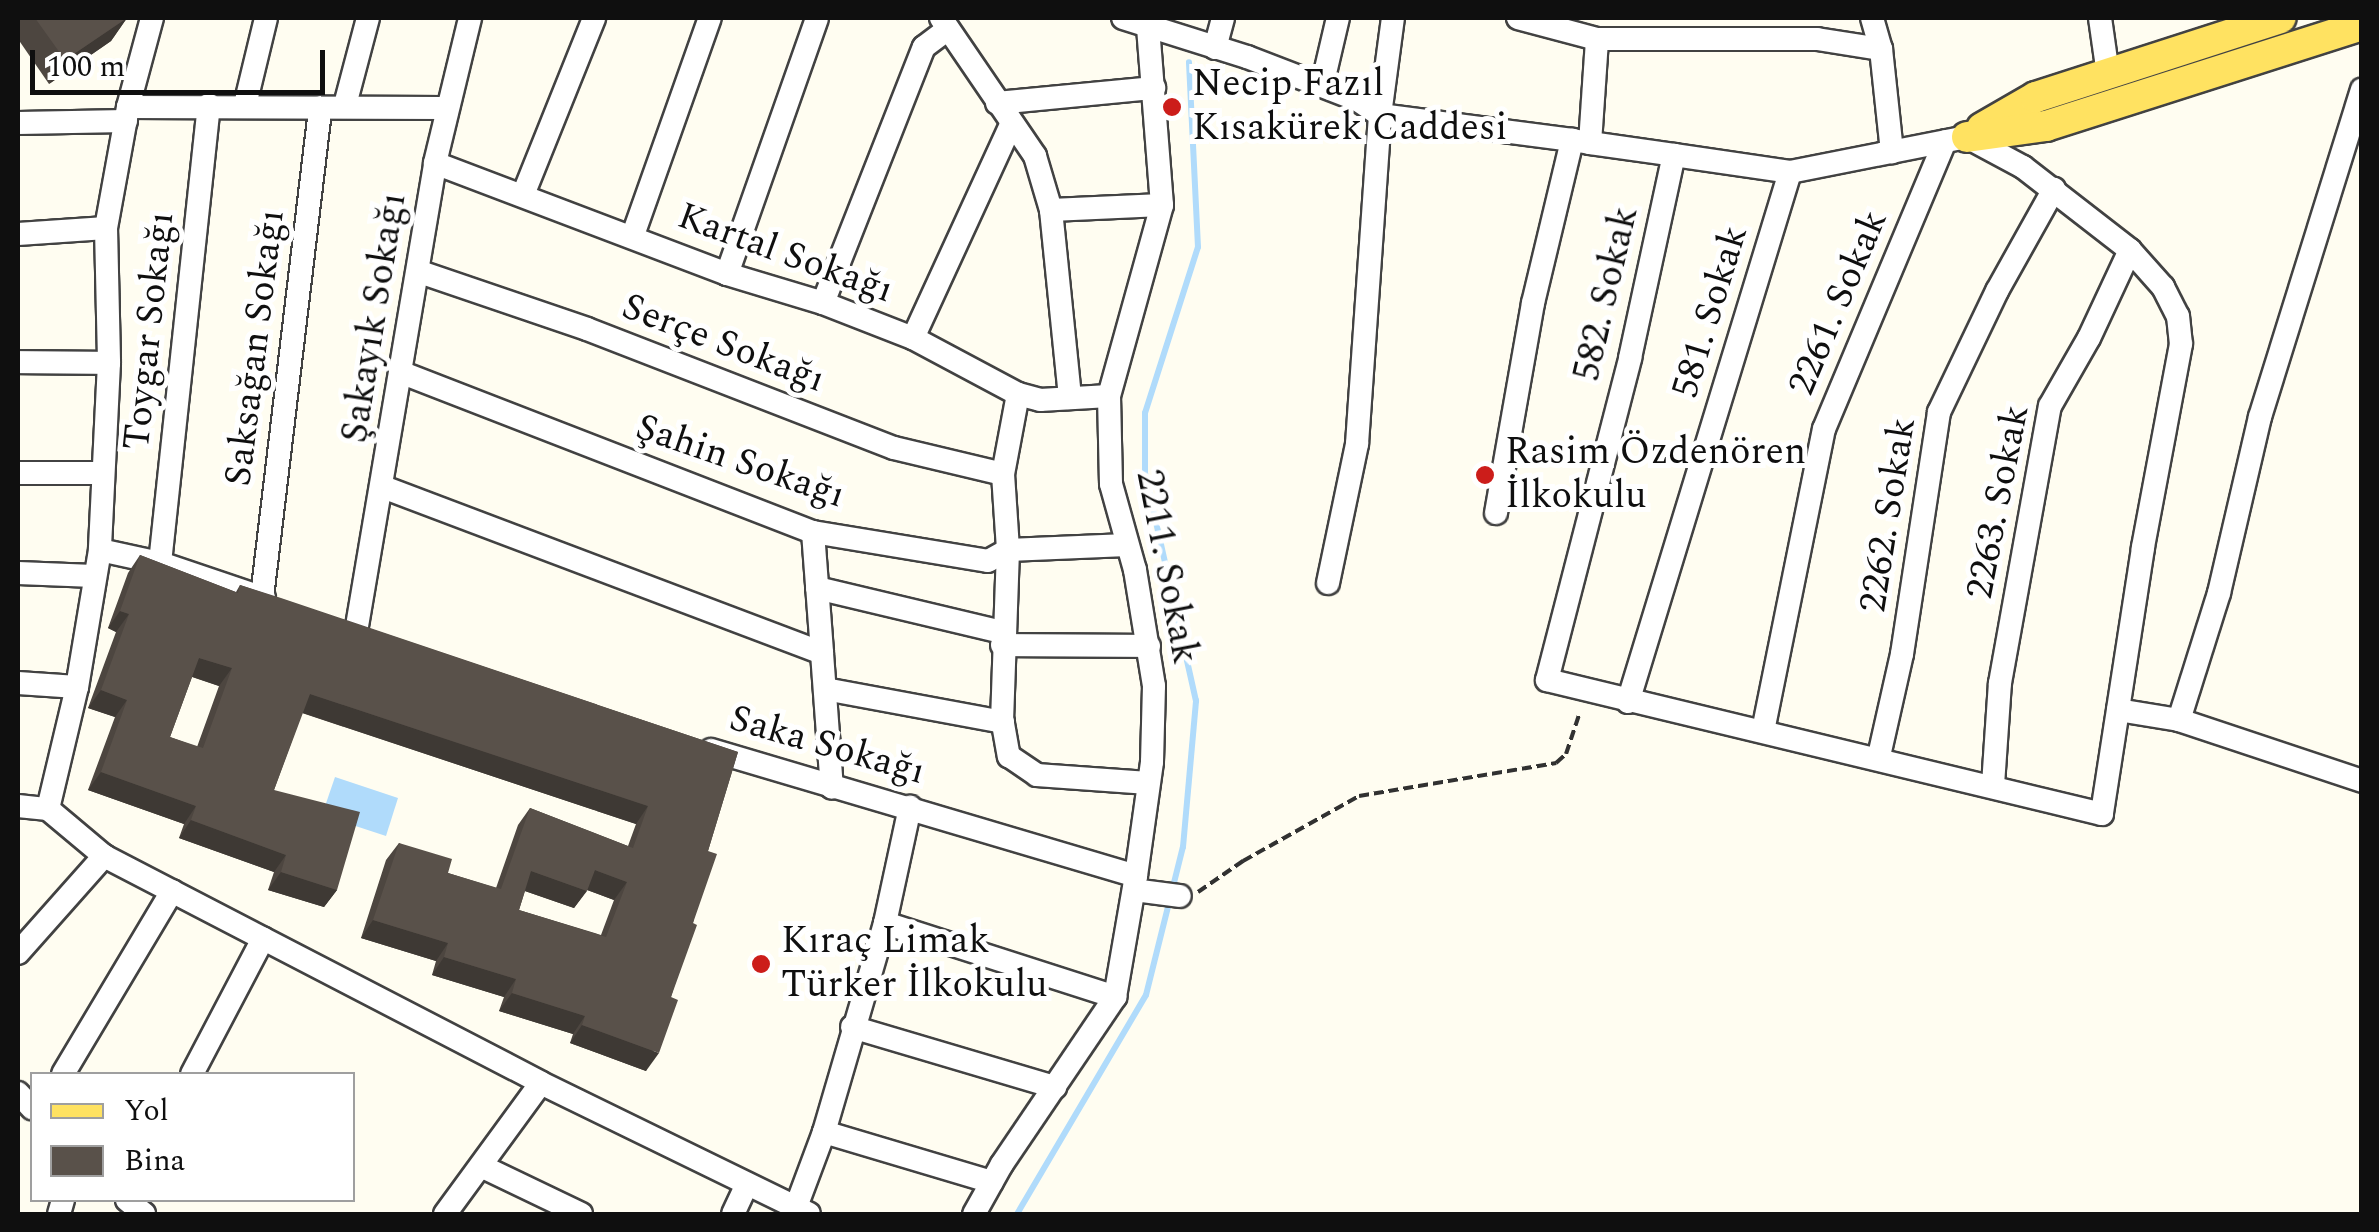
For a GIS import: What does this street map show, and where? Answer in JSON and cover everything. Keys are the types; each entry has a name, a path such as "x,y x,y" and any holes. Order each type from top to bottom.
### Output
{"main road":[{"path":"1956,139 2036,97 2281,18"},
{"path":"1956,139 2046,126 2362,25"}],"street":[{"path":"48,809 76,687 100,550 109,363 106,228 127,114 152,18"},
{"path":"245,105 266,18"},
{"path":"346,106 368,18"},
{"name":"Şakayık Sokağı","path":"356,632 420,272 435,163 470,18"},
{"path":"524,195 594,18"},
{"path":"633,236 710,18"},
{"path":"727,274 817,18"},
{"path":"1122,18 1150,23 1322,86 1380,115 1790,172 1956,139 2054,189 2130,250 2163,286 2178,316 2181,344 2102,814 1879,756 1586,693"},
{"path":"1215,48 1223,18"},
{"path":"1322,86 1338,18"},
{"path":"1328,583 1357,444 1380,115 1393,18"},
{"path":"1518,18 1597,39 1817,38 1881,49"},
{"path":"1872,18 1881,49 1892,152"},
{"path":"2100,18 2108,74"},
{"path":"823,303 924,47 945,23 1035,156 1051,210 1070,398"},
{"name":"2211. Sokak","path":"974,1214 1114,997 1141,887 1154,686 1127,544 1110,484 1109,396 1162,205 1150,23"},
{"path":"1496,513 1532,302 1581,141 1597,39"},
{"path":"997,104 1154,88"},
{"path":"2179,720 2220,594 2265,399 2362,90"},
{"path":"18,123 209,105 446,108"},
{"name":"Toygar Sokağı","path":"160,563 209,105"},
{"name":"Saksağan Sokağı","path":"262,597 320,108"},
{"path":"913,338 1011,125"},
{"name":"2261. Sokak","path":"1763,731 1824,428 1956,139"},
{"name":"582. Sokak","path":"1586,693 1547,680 1630,358 1674,155"},
{"name":"Kartal Sokağı","path":"435,163 727,274 823,303 913,338 1018,394 1040,400 1109,396"},
{"name":"581. Sokak","path":"1628,702 1790,172"},
{"name":"2262. Sokak","path":"1879,756 1902,654 1939,412 1997,291 2054,189"},
{"path":"1051,210 1162,205"},
{"path":"18,234 106,228"},
{"name":"2263. Sokak","path":"1994,784 2000,683 2050,406 2089,338 2130,250"},
{"name":"Serçe Sokağı","path":"420,272 588,329 894,448 1004,474"},
{"path":"18,362 109,363"},
{"name":"Şahin Sokağı","path":"400,372 813,532 988,560 1008,550 1127,544"},
{"path":"1018,394 1004,474 1008,550 1002,639 1003,722 1009,756 1037,775 1148,783"},
{"path":"18,473 103,473"},
{"path":"383,487 822,653"},
{"path":"813,532 832,788"},
{"path":"100,550 160,563 293,609"},
{"path":"18,573 94,576"},
{"path":"817,588 1002,639 1149,646"},
{"path":"18,683 76,687"},
{"path":"825,689 1003,722"},
{"path":"2118,710 2179,720 2362,781"},
{"name":"Saka Sokağı","path":"683,740 832,788 910,807 1141,887 1180,896"},
{"path":"18,806 48,809 104,856 542,1083 802,1211 884,923 910,807"},
{"path":"18,953 104,856"},
{"path":"64,1072 172,892"},
{"path":"18,923 44,926"},
{"path":"884,923 1114,997"},
{"path":"193,1072 263,939"},
{"path":"852,1027 1055,1088"},
{"path":"446,1214 542,1083"},
{"path":"824,1132 992,1182"},
{"path":"481,1166 580,1214"},
{"path":"733,1214 747,1184"}],"path":[{"path":"1180,896 1194,894 1243,861 1359,796 1556,763 1566,754 1586,693"}],"water":[{"path":"335,777 398,798 386,836 322,815"}],"building":[{"path":"35,18 127,18 65,60"},
{"path":"140,555 238,593 240,585 281,598 738,752 708,851 717,854 671,997 678,1000 659,1053 582,1025 585,1016 512,993 516,979 444,957 448,943 373,920 399,843 452,859 448,873 501,889 530,808 633,848 648,806 310,694 274,790 360,812 337,890 281,872 286,855 191,820 196,806 101,772 127,700 101,690 129,614 120,611","holes":["199,658 232,668 203,748 170,737","595,870 627,882 606,937 519,910 531,871 587,891"]}],"waterway":[{"path":"1017,1214 1146,995 1183,847 1196,701 1145,473 1145,413 1198,247 1189,62"}],"place":[{"name":"Necip Fazıl Kısakürek Caddesi","path":"1172,107"},
{"name":"Rasim Özdenören İlkokulu","path":"1485,475"},
{"name":"Kıraç Limak Türker İlkokulu","path":"761,964"}]}
